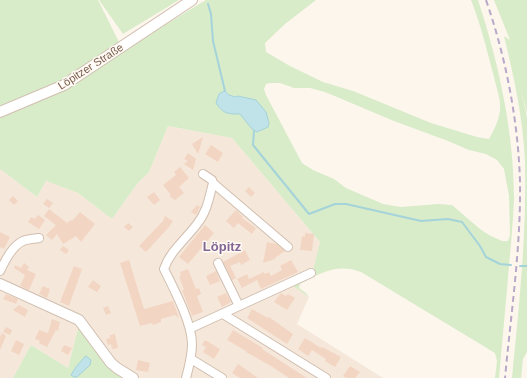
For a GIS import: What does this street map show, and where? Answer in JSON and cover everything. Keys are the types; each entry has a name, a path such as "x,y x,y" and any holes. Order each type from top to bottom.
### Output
{"street":[{"name":"Löpitzer Straße","path":"0,112 64,85 192,0"},
{"path":"204,174 288,247"},
{"path":"186,378 191,359 191,328 164,269 166,262 198,224 206,211 213,183"},
{"path":"0,271 13,249 18,244 24,241 39,238"},
{"path":"218,263 239,306"},
{"path":"191,328 311,273"},
{"path":"0,284 79,320 111,362 117,368 133,378"},
{"path":"223,314 326,378"},
{"path":"191,359 222,378"}],"shaded area":[{"path":"168,126 232,138 320,242 312,274 291,284 309,297 297,324 383,378 133,378 117,368 80,322 68,368 31,345 13,378 0,378 0,169 37,197 46,181 78,193 112,219 137,184 149,172"}],"green space":[{"path":"0,0 98,0 120,44 65,82 0,110"},
{"path":"99,0 179,0 123,34"},
{"path":"206,0 316,0 285,24 265,43 266,52 290,66 323,82 353,91 431,123 477,137 489,139 497,121 500,102 484,38 471,0 478,0 499,73 508,123 513,174 513,219 499,378 495,378 497,361 495,353 361,272 352,269 337,269 329,270 315,276 300,284 299,288 309,297 290,284 312,274 320,242 232,138 168,126 149,172 137,184 112,219 78,193 46,181 37,197 0,169 0,115 120,52","holes":["280,83 294,88 310,88 325,92 394,121 469,150 486,154 497,160 504,169 509,196 510,235 508,241 502,241 489,235 452,205 438,204 401,207 383,204 346,188 334,179 313,170 302,163 264,89 266,84"]},
{"path":"494,0 527,0 527,113 521,90 527,117 527,352 523,359 521,378 512,378 524,242 524,145 518,98 504,36 510,40"},
{"path":"80,321 102,351 133,378 13,378 31,345 68,368"}],"water":[{"path":"225,91 229,95 235,97 238,96 256,100 266,112 269,123 268,127 257,132 252,129 240,114 229,113 221,109 216,103 219,94"},
{"path":"86,356 91,360 90,365 77,377 71,375 76,367"}],"building":[{"path":"203,137 198,154 192,144"},
{"path":"211,145 223,153 218,162 205,154"},
{"path":"188,153 196,159 193,170 184,164 188,161 184,159"},
{"path":"180,167 189,178 179,187 184,193 175,200 169,196 171,195 163,185 176,175 174,172"},
{"path":"249,187 255,193 251,197 245,191"},
{"path":"154,192 160,200 154,205 147,197"},
{"path":"13,196 18,201 14,205 9,200"},
{"path":"47,199 53,203 49,208 43,204"},
{"path":"197,205 200,207 196,215 191,212"},
{"path":"49,209 67,223 71,220 72,221 80,212 95,224 81,242 76,236 63,244 57,234 52,240 46,235 56,225 44,216"},
{"path":"236,210 243,217 242,218 256,228 252,234 238,223 234,228 226,221"},
{"path":"38,215 45,220 39,229 28,222 31,217 35,219"},
{"path":"165,216 173,221 146,252 139,246 163,221"},
{"path":"128,223 133,227 129,231 124,227"},
{"path":"205,225 214,233 188,264 179,257"},
{"path":"0,232 10,237 4,249 0,247"},
{"path":"305,233 314,234 312,251 300,250 302,236 305,237"},
{"path":"267,242 277,244 285,251 275,259 263,263"},
{"path":"63,246 69,250 66,254 60,250"},
{"path":"245,250 250,260 241,265 240,262 230,266 236,278 232,280 223,262"},
{"path":"129,260 144,309 173,301 179,318 175,315 161,319 161,322 153,325 152,323 140,326 120,263"},
{"path":"291,260 298,272 261,289 257,280 242,288 237,279 247,274 249,279 264,272 265,274 269,272 271,276 282,270 280,266"},
{"path":"24,263 29,267 27,270 36,274 29,290 20,286 25,275 14,268 15,265 21,268"},
{"path":"74,266 82,269 69,306 60,302"},
{"path":"188,269 196,289 199,288 201,294 197,296 203,312 192,316 182,290 184,290 179,276 181,276 180,272"},
{"path":"216,271 220,281 210,285 206,276"},
{"path":"93,280 101,286 97,292 88,287"},
{"path":"43,286 50,289 47,298 39,294"},
{"path":"226,293 231,302 222,307 217,297"},
{"path":"281,293 286,296 288,294 295,298 287,310 274,302"},
{"path":"6,294 18,299 16,304 3,299"},
{"path":"19,305 28,310 25,317 13,310"},
{"path":"108,306 111,313 106,315 103,308"},
{"path":"252,309 268,318 269,317 293,334 287,344 247,318"},
{"path":"52,319 60,322 58,331 56,330 47,347 35,339 39,330 48,333"},
{"path":"6,327 12,330 10,335 3,332"},
{"path":"233,330 263,348 262,349 307,378 289,378 227,340"},
{"path":"2,333 6,336 0,350 0,337"},
{"path":"115,334 118,348 112,349 111,344 108,345 106,339 110,338 110,335"},
{"path":"305,338 321,348 322,347 341,357 335,367 312,350 308,356 298,349"},
{"path":"16,340 24,344 19,355 11,351"},
{"path":"205,340 220,349 214,359 203,352 206,347 202,345"},
{"path":"64,345 72,348 68,355 61,351"},
{"path":"138,360 150,363 148,372 136,370"},
{"path":"238,364 258,378 240,378 232,373"},
{"path":"350,366 360,372 355,378 347,378 343,376"}],"waterway":[{"path":"208,4 211,14 213,41 225,91"},
{"path":"254,131 253,145 309,214 335,204 346,204 421,221 448,219 462,222 480,246 486,257 500,264 511,265"},
{"path":"520,266 527,266"}],"railway":[{"path":"486,0 510,89 519,158 519,230 505,378"}],"district":[{"name":"Löpitz","path":"222,247"}]}
